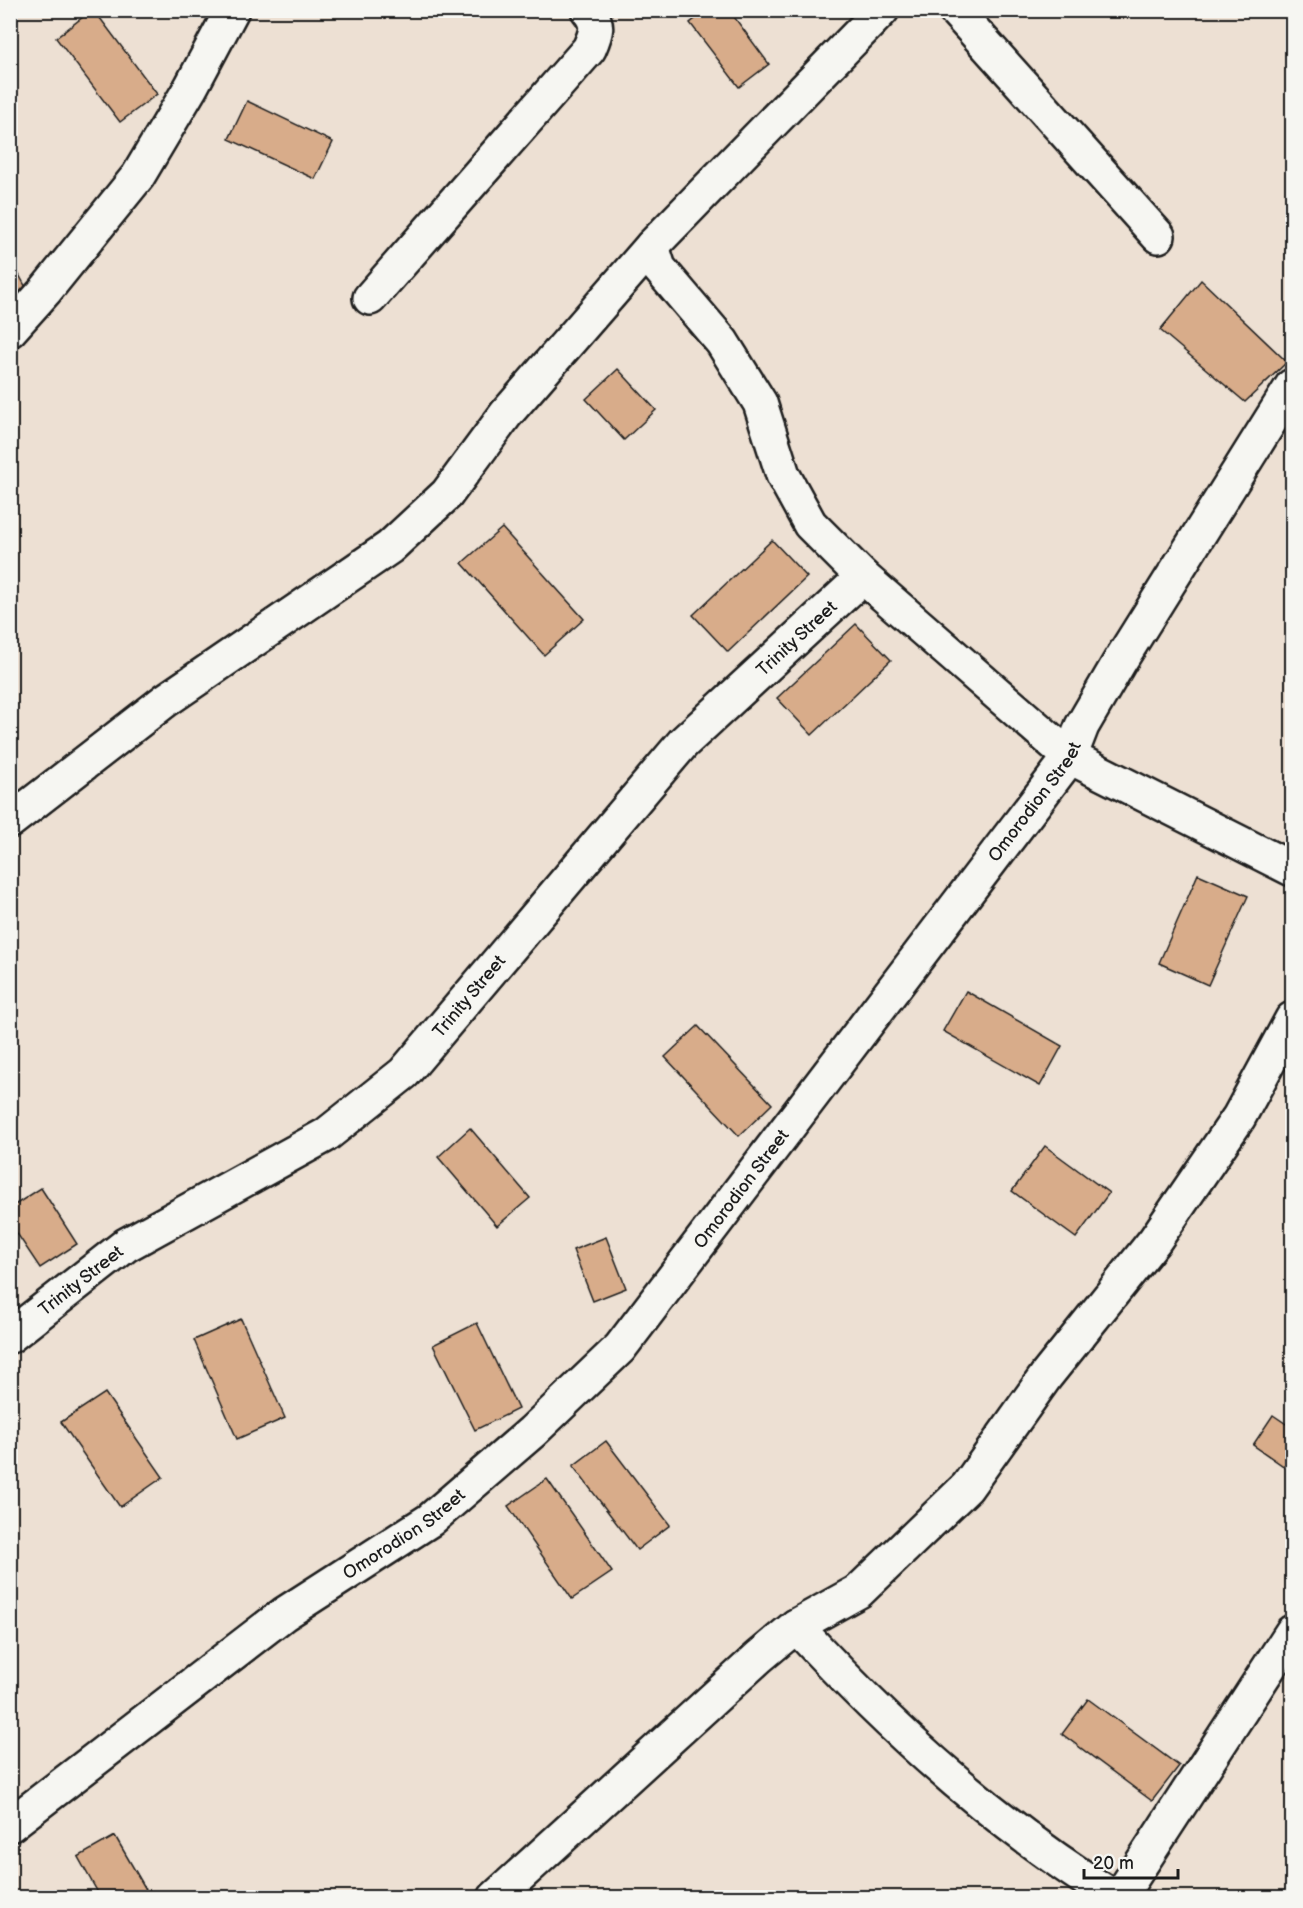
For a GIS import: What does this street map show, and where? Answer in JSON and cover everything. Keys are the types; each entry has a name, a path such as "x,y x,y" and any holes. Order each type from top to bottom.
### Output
{"street":[{"path":"10,330 45,291 138,176 191,87 232,10"},
{"path":"370,298 589,49 596,33 595,19 588,10"},
{"path":"10,821 166,700 390,547 447,494 506,414 652,246 882,10"},
{"path":"955,10 1158,236"},
{"path":"652,246 659,268 723,342 760,403 783,475 810,524 863,577 1070,757 1293,869"},
{"name":"Omorodion Street","path":"10,1825 284,1614 430,1520 532,1432 620,1348 1070,757 1082,726 1120,661 1293,386"},
{"name":"Trinity Street","path":"10,1336 126,1245 326,1135 404,1073 683,743 863,577"},
{"path":"495,1898 750,1665 796,1626 858,1591 967,1488 1046,1376 1155,1240 1239,1117 1293,1019"},
{"path":"796,1626 848,1682 895,1727 1000,1819 1077,1874 1117,1898 1293,1632"}],"building":[{"path":"92,10 157,94 120,122 56,38"},
{"path":"707,10 729,10 769,64 739,87 690,23"},
{"path":"247,101 333,142 315,179 229,139"},
{"path":"10,258 30,295 10,306"},
{"path":"1201,280 1287,362 1245,402 1160,330"},
{"path":"618,369 656,410 624,440 586,399"},
{"path":"502,528 584,619 544,655 462,563"},
{"path":"772,540 807,577 728,652 693,615"},
{"path":"856,624 891,660 812,735 777,698"},
{"path":"1198,874 1248,896 1208,985 1159,963"},
{"path":"966,991 1062,1046 1040,1086 943,1031"},
{"path":"698,1026 772,1104 739,1136 665,1057"},
{"path":"470,1128 530,1198 497,1226 438,1157"},
{"path":"1045,1146 1109,1193 1076,1238 1012,1191"},
{"path":"41,1188 77,1244 40,1268 10,1223 10,1208"},
{"path":"606,1237 626,1288 593,1301 573,1250"},
{"path":"241,1319 285,1418 237,1439 194,1340"},
{"path":"477,1323 518,1409 475,1430 433,1345"},
{"path":"105,1393 163,1477 120,1507 61,1422"},
{"path":"1273,1415 1292,1428 1292,1472 1253,1445"},
{"path":"606,1441 670,1525 637,1550 573,1466"},
{"path":"547,1479 612,1572 572,1599 508,1506"},
{"path":"1088,1699 1179,1766 1152,1801 1062,1734"},
{"path":"115,1836 151,1898 101,1898 78,1857"}]}
